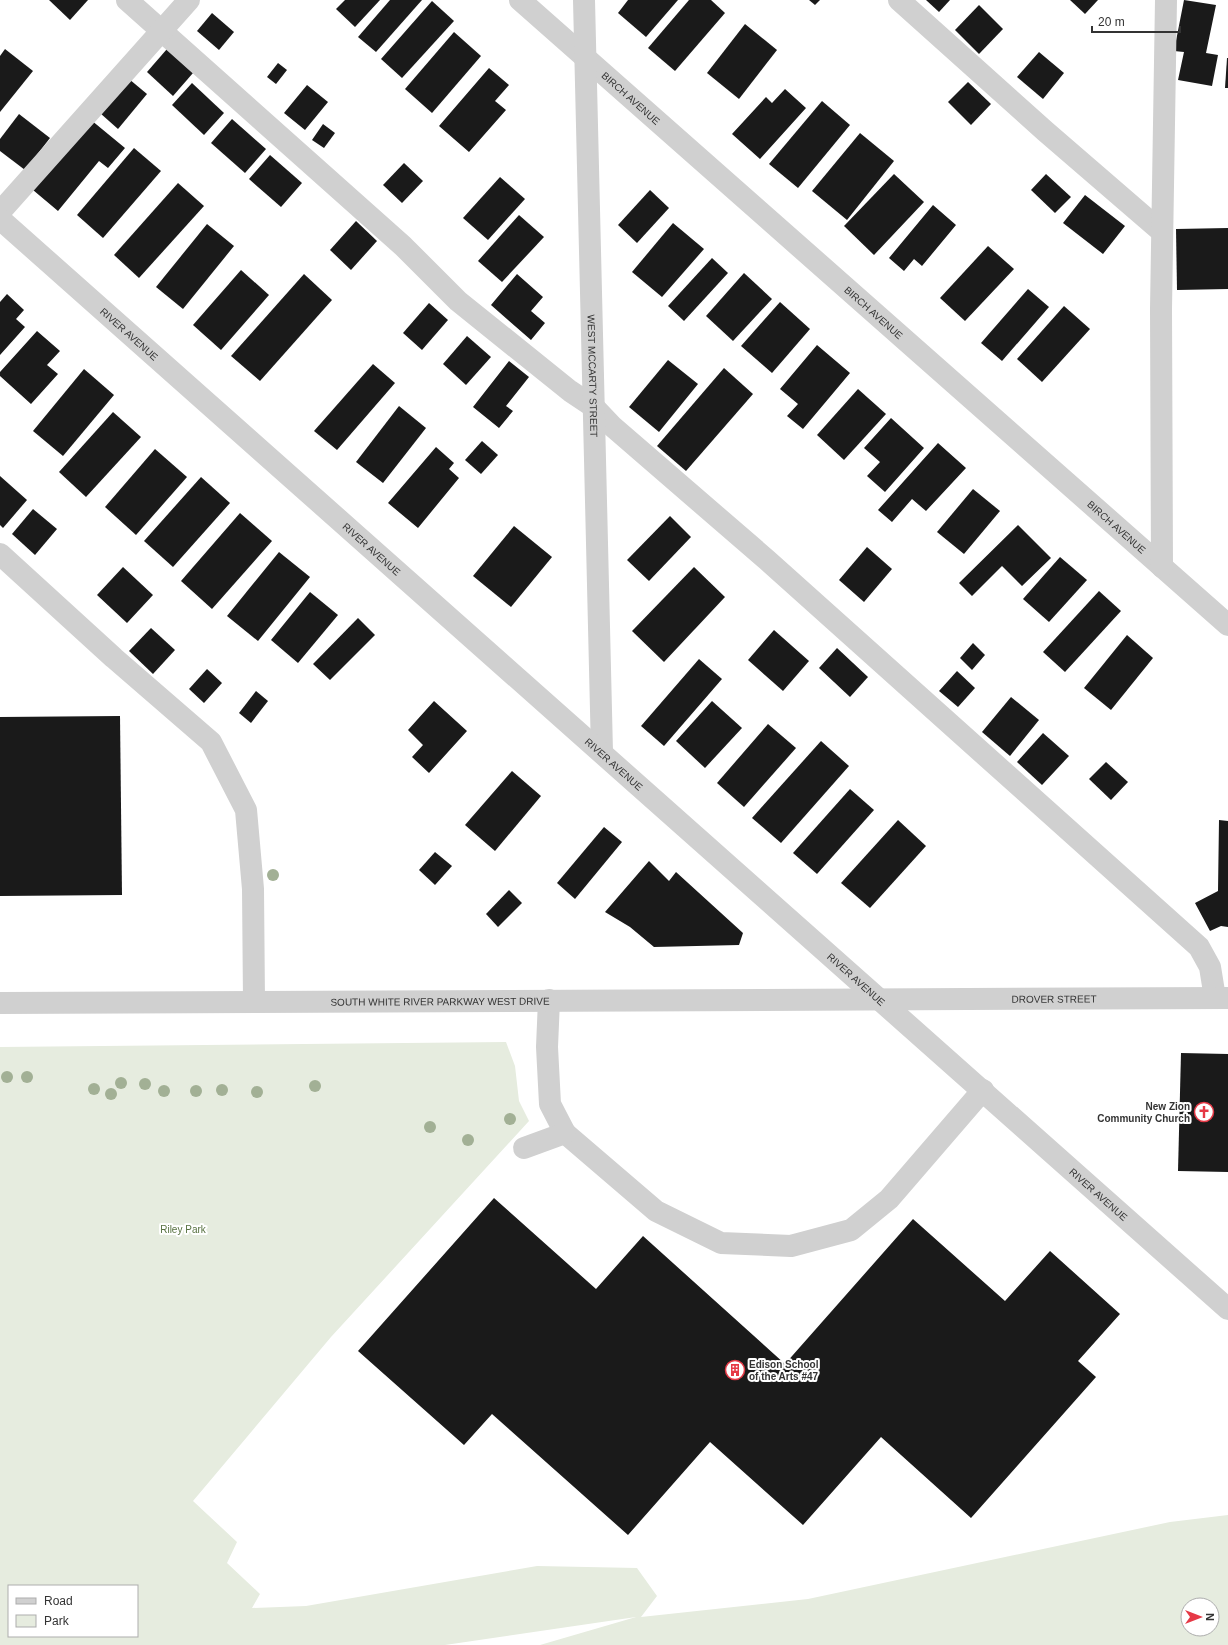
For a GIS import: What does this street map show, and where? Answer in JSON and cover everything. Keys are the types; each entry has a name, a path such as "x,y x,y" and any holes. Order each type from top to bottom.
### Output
{"street":[{"path":"126,0 403,246 458,302 570,391 594,407 612,426 772,566 1199,947 1210,967 1222,998"},
{"path":"0,212 189,0"},
{"name":"BIRCH AVENUE","path":"520,0 1228,625"},
{"name":"WEST MCCARTY STREET","path":"584,0 602,752"},
{"path":"899,0 1045,131 1162,232"},
{"path":"1162,567 1162,232 1166,0"},
{"name":"RIVER AVENUE","path":"0,219 1228,1308"},
{"path":"0,554 114,658 211,742 246,810 253,889 254,1002"},
{"name":"DROVER STREET","path":"880,998 1222,998"},
{"name":"SOUTH WHITE RIVER PARKWAY WEST DRIVE","path":"0,1003 880,998"},
{"path":"550,1000 547,1047 550,1104 565,1133 656,1212 721,1243 791,1246 851,1230 889,1200 983,1090"},
{"path":"524,1148 565,1133"}],"green space":[{"name":"Riley Park","path":"506,1042 515,1066 519,1101 529,1121 331,1337 193,1501 237,1542 227,1563 260,1594 252,1608 306,1606 537,1566 637,1568 657,1596 641,1617 808,1599 1170,1522 1228,1515 1228,1645 540,1645 636,1617 445,1645 0,1645 0,1047"}],"building":[{"path":"49,0 88,0 70,20"},
{"path":"345,0 380,0 355,27 336,9"},
{"path":"390,0 422,0 376,52 358,37"},
{"path":"628,0 678,0 646,37 618,13"},
{"path":"689,0 711,0 725,13 675,71 648,48"},
{"path":"809,0 820,0 815,5"},
{"path":"926,0 950,0 939,12"},
{"path":"1070,0 1098,0 1085,14"},
{"path":"1184,0 1216,5 1206,53 1218,55 1212,86 1178,80 1184,52 1174,51"},
{"path":"432,1 454,21 402,78 381,59"},
{"path":"979,5 1003,29 979,54 955,30"},
{"path":"212,13 234,32 219,50 197,31"},
{"path":"745,24 777,50 739,99 707,73"},
{"path":"454,32 481,56 432,113 405,89"},
{"path":"5,49 33,71 0,112 0,56"},
{"path":"167,49 193,73 173,96 147,72"},
{"path":"1039,52 1064,73 1043,99 1017,77"},
{"path":"1227,58 1228,88 1225,88"},
{"path":"278,63 287,70 276,84 267,77"},
{"path":"489,68 509,85 495,101 506,110 469,152 439,126"},
{"path":"129,79 147,94 118,129 100,113"},
{"path":"968,82 991,104 971,125 948,102"},
{"path":"192,83 224,113 204,135 172,105"},
{"path":"307,85 328,102 305,130 284,113"},
{"path":"785,89 806,108 760,159 732,134 766,97 772,103"},
{"path":"822,101 850,125 798,188 769,164"},
{"path":"19,114 50,138 25,170 0,151 0,139"},
{"path":"232,119 266,149 245,173 211,143"},
{"path":"91,120 125,148 108,168 99,161 58,211 33,190"},
{"path":"323,124 335,133 324,148 312,140"},
{"path":"860,133 894,161 847,220 812,191"},
{"path":"134,148 161,171 103,238 77,215"},
{"path":"270,155 302,183 281,207 249,179"},
{"path":"404,163 423,181 402,203 383,185"},
{"path":"894,174 924,202 874,255 844,226"},
{"path":"1046,174 1071,197 1055,213 1031,190"},
{"path":"500,177 525,199 488,240 463,218"},
{"path":"178,183 204,206 139,278 114,255"},
{"path":"650,190 669,208 637,243 618,225"},
{"path":"1085,195 1125,226 1103,254 1063,223"},
{"path":"933,205 956,225 922,266 914,259 904,271 889,258"},
{"path":"519,215 544,237 502,282 478,261"},
{"path":"356,221 377,241 351,270 330,250"},
{"path":"673,223 704,249 662,297 632,272"},
{"path":"207,224 234,246 183,309 156,287"},
{"path":"1228,228 1228,289 1177,290 1176,229"},
{"path":"988,246 1014,269 965,321 940,298"},
{"path":"712,258 728,273 684,321 668,306"},
{"path":"241,270 269,295 221,350 193,325"},
{"path":"744,273 772,299 733,341 706,316"},
{"path":"304,274 332,300 260,381 231,356"},
{"path":"517,274 543,297 531,311 545,323 531,340 491,305"},
{"path":"1028,289 1049,307 1002,361 981,343"},
{"path":"7,294 24,310 16,319 25,327 0,355 0,302"},
{"path":"780,302 810,329 772,373 741,346"},
{"path":"429,303 448,320 422,350 403,333"},
{"path":"1064,306 1090,329 1042,382 1017,359"},
{"path":"37,331 60,351 47,365 58,374 31,404 0,376 0,372"},
{"path":"467,336 491,357 466,385 443,364"},
{"path":"817,345 850,373 803,429 787,416 798,404 780,389"},
{"path":"668,360 698,384 659,432 629,407"},
{"path":"509,361 529,377 506,406 513,411 499,428 473,407"},
{"path":"373,364 395,383 337,450 314,431"},
{"path":"724,368 753,394 686,471 657,446"},
{"path":"84,369 114,395 63,456 33,431"},
{"path":"858,389 886,414 844,460 817,435"},
{"path":"399,406 426,428 383,483 356,462"},
{"path":"113,412 141,437 86,497 59,472"},
{"path":"891,418 924,448 885,492 867,476 880,462 864,448"},
{"path":"482,441 498,455 481,474 465,460"},
{"path":"938,443 966,468 926,511 912,499 892,522 878,510"},
{"path":"436,447 454,463 449,469 459,478 418,528 388,503"},
{"path":"155,449 187,477 136,535 105,507"},
{"path":"0,476 27,500 3,528 0,525"},
{"path":"201,477 230,503 173,567 144,541"},
{"path":"973,489 1000,511 964,554 937,532"},
{"path":"33,509 57,529 35,555 12,534"},
{"path":"240,513 272,541 212,609 181,581"},
{"path":"670,516 691,537 649,581 627,560"},
{"path":"1018,525 1051,558 1022,586 1002,566 972,596 959,583"},
{"path":"514,526 552,557 511,607 473,576"},
{"path":"867,547 892,569 864,602 839,580"},
{"path":"279,552 310,577 258,641 227,616"},
{"path":"1060,557 1087,580 1049,622 1023,599"},
{"path":"123,567 153,595 127,623 97,595"},
{"path":"694,567 725,597 664,662 632,631"},
{"path":"1099,591 1121,611 1065,672 1043,652"},
{"path":"310,592 338,615 298,663 271,640"},
{"path":"358,618 375,635 330,680 313,664"},
{"path":"151,628 175,650 153,674 129,651"},
{"path":"774,630 809,661 783,691 748,660"},
{"path":"1127,635 1153,658 1111,710 1084,688"},
{"path":"973,643 985,655 972,670 960,658"},
{"path":"837,648 868,677 850,697 819,668"},
{"path":"699,659 722,679 664,746 641,726"},
{"path":"207,669 222,683 204,703 189,689"},
{"path":"957,671 975,688 958,707 939,691"},
{"path":"256,691 268,701 251,723 239,713"},
{"path":"1011,697 1039,720 1010,756 982,732"},
{"path":"434,701 467,731 429,773 412,757 423,745 408,730"},
{"path":"712,701 742,728 705,768 676,741"},
{"path":"120,716 122,895 0,896 0,717"},
{"path":"768,724 796,748 744,807 717,783"},
{"path":"1043,733 1069,756 1042,785 1017,762"},
{"path":"821,741 849,766 781,843 752,818"},
{"path":"1106,762 1128,782 1111,800 1089,779"},
{"path":"512,771 541,796 495,851 465,825"},
{"path":"850,789 874,810 817,874 793,853"},
{"path":"898,820 926,846 870,908 841,883"},
{"path":"1219,820 1228,821 1228,927 1221,926 1210,931 1195,903 1218,891"},
{"path":"604,827 622,842 575,899 557,883"},
{"path":"435,852 452,866 435,885 419,870"},
{"path":"649,861 669,881 676,872 743,933 739,945 654,947 630,927 605,912"},
{"path":"509,890 522,903 498,927 486,914"},
{"name":"New Zion Community Church","path":"1181,1053 1228,1054 1228,1172 1178,1171"},
{"name":"Edison School of the Arts #47","path":"494,1198 596,1289 643,1236 785,1364 913,1219 1005,1301 1050,1251 1120,1314 1078,1361 1096,1377 971,1518 881,1437 803,1525 710,1442 628,1535 492,1414 464,1445 358,1351"}],"place":[{"name":"New Zion Community Church","path":"1204,1112"},
{"name":"Edison School of the Arts #47","path":"735,1370"}]}
